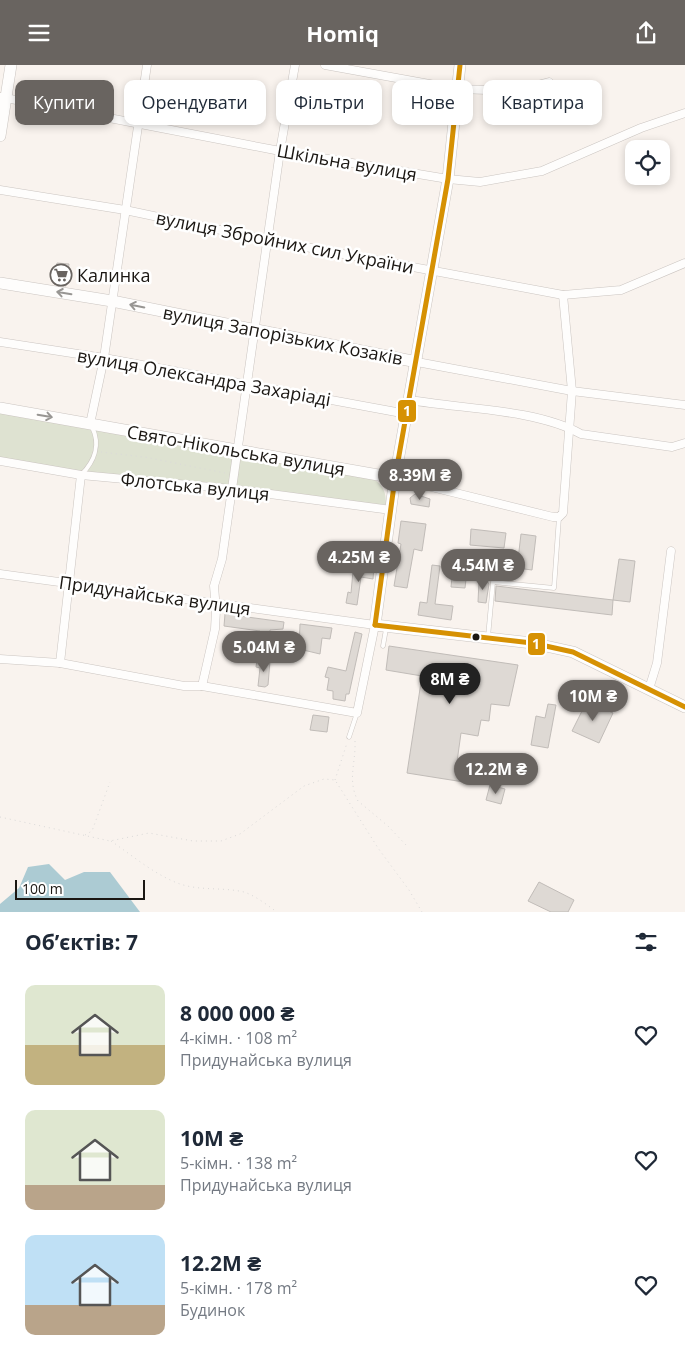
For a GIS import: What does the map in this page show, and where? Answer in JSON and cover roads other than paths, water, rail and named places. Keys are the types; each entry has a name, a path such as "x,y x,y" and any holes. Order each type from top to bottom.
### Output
{"main road":[{"path":"0,136 3,98 11,65"},
{"path":"458,80 460,65"},
{"path":"381,626 395,478 448,179 453,125"},
{"name":"вулиця Запорізьких Козаків","path":"0,283 112,301 417,362"},
{"name":"Свято-Нікольська вулиця","path":"0,408 395,478"},
{"name":"Придунайська вулиця","path":"381,626 539,644 573,652 685,707"}],"street":[{"path":"145,80 147,65"},
{"path":"202,686 215,629 214,587 222,559 280,151 295,65"},
{"path":"326,65 408,80"},
{"name":"Шкільна вулиця","path":"3,98 124,122"},
{"name":"Шкільна вулиця","path":"138,125 280,151 448,179 480,182 542,171 641,127 685,113"},
{"path":"90,424 104,358 138,125"},
{"name":"вулиця Збройних сил України","path":"0,190 125,210 268,240 563,295 621,290 685,263"},
{"path":"559,517 564,513 565,506 572,391 563,295"},
{"name":"вулиця Олександра Захаріаді","path":"0,342 104,358 407,414"},
{"name":"вулиця Запорізьких Козаків","path":"417,362 572,391 685,405"},
{"path":"410,400 518,414 570,428 582,435 672,447 685,443"},
{"name":"Флотська вулиця","path":"0,461 81,475 232,489 391,510"},
{"path":"60,663 81,475"},
{"name":"Свято-Нікольська вулиця","path":"395,478 559,517"},
{"path":"649,689 657,663 671,551"},
{"name":"Придунайська вулиця","path":"0,574 381,626"},
{"path":"0,659 60,663 184,686 202,686 357,713 381,626"}],"lane":[{"path":"81,475 93,459 95,451 96,439 90,424"},
{"path":"487,639 492,582 554,588 559,517"},
{"path":"381,626 383,646"},
{"path":"349,737 357,713"}],"water":[{"path":"49,864 65,880 84,872 110,872 140,912 0,912 0,904 19,888 28,867"}],"place":[{"name":"Калинка","path":"61,275"}]}
